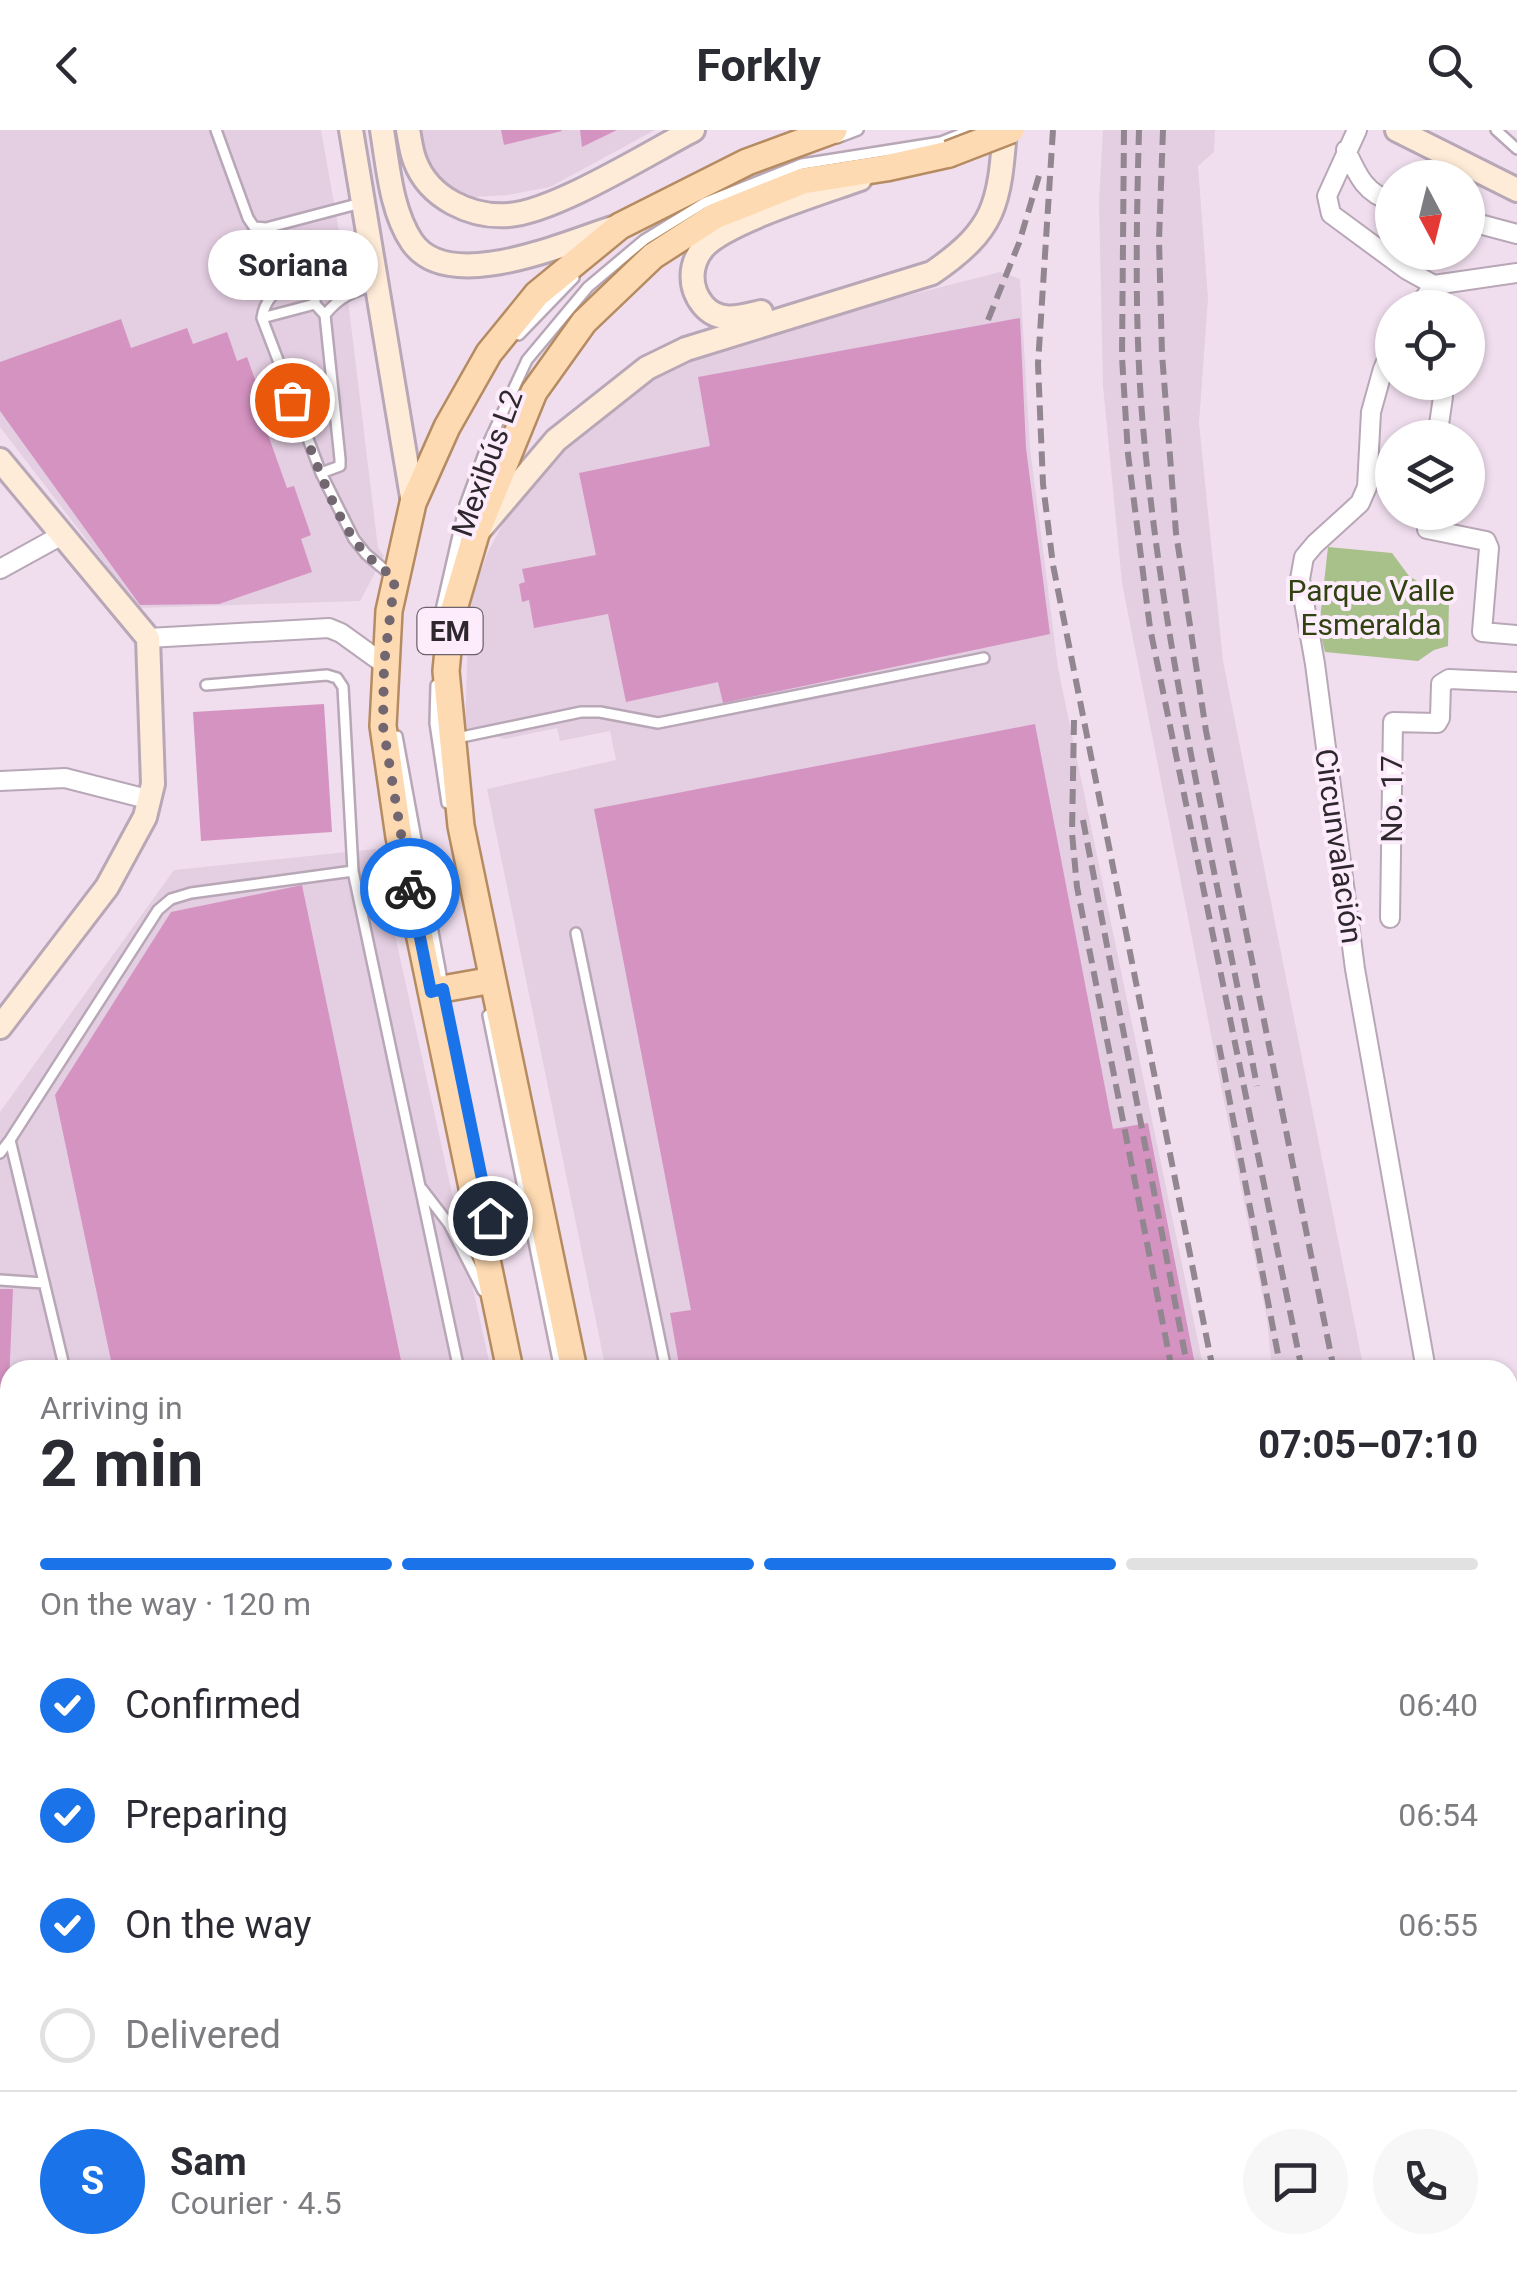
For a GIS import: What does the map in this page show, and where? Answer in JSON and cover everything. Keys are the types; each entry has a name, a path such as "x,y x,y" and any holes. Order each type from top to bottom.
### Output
{"main road":[{"path":"351,130 413,503"},
{"path":"382,130 401,218 413,244 448,265 490,265 620,226"},
{"path":"408,130 415,161 430,186 449,202 475,212 509,215 545,207 692,130"},
{"name":"EM","path":"508,1360 441,996 400,838 383,726 384,664 395,578 413,503 447,426 488,353 537,294 620,226 746,162 834,130"},
{"path":"476,534 556,440 647,368 686,349 932,274 961,253 981,232 994,210 1008,130"},
{"name":"EM","path":"572,1360 484,975 461,826 446,672 451,619 476,534 534,392 584,322 653,256 716,216 802,181 886,168 1008,130"},
{"path":"1397,130 1517,190"},
{"path":"842,302 814,300 735,318 714,316 693,287 692,266 705,245 740,226 886,168"},
{"path":"0,460 148,638 153,784 151,800 107,888 0,1027"},
{"path":"441,996 484,975"}],"street":[{"path":"1356,130 1327,196 1331,214 1434,285 1517,274"},
{"path":"1346,150 1359,179 1375,193"},
{"path":"1485,226 1517,234"},
{"path":"1430,290 1434,285"},
{"name":"Circunvalación","path":"1375,397 1370,412 1367,487 1360,504 1314,544 1304,557 1300,579 1355,969 1424,1360"},
{"path":"1436,530 1486,541 1490,548 1482,632 1517,635"},
{"path":"0,568 60,536"},
{"path":"148,638 329,628 384,664"},
{"name":"No. 17","path":"1390,918 1393,722 1437,723 1441,684 1449,679 1517,682"},
{"path":"0,782 66,778 151,800"}],"lane":[{"path":"216,130 254,227 266,228 363,202"},
{"name":"Mexibús L2","path":"441,996 395,725 401,611 410,550 430,488 461,422 498,356 605,247 695,196 858,130"},
{"name":"Mexibús L2","path":"473,943 435,723 438,618 465,506 486,448 527,360 588,287 644,240 704,203 802,164 945,148 971,130"},
{"path":"1496,130 1517,146"},
{"path":"1506,130 1517,146"},
{"path":"320,472 340,466 340,459 325,316 316,304 317,290 375,274"},
{"path":"325,316 335,302 375,274"},
{"path":"375,274 290,282 276,289 262,318 320,472 354,540 395,578"},
{"path":"262,318 316,304"},
{"path":"452,739 581,712 658,723 984,658"},
{"path":"206,685 327,675 337,678 343,687 353,870 457,1360"},
{"path":"0,1153 158,910 171,899 353,870"},
{"path":"576,933 664,1360"},
{"path":"484,975 558,1360"},
{"path":"10,1140 63,1360"},
{"path":"475,1142 520,1360"},
{"path":"420,1187 449,1224 500,1322"},
{"path":"0,1280 44,1283"}],"shaded area":[{"path":"0,130 321,130 341,242 378,548 384,556 360,601 139,608 0,427"},
{"path":"419,130 655,130 550,187 474,197 445,185 422,148"},
{"path":"1103,130 1215,130 1214,152 1198,166 1208,298 1199,423 1223,661 1362,1360 1271,1360 1267,1319 1122,583 1103,386 1099,201"},
{"path":"1000,272 1020,279 1030,448 1058,668 1202,1360 604,1360 487,789 616,760 610,731 560,741 557,728 505,739 465,728 469,606 487,554 521,489 566,440 652,373 766,332"},
{"path":"376,849 489,1360 0,1360 0,1112 174,870"}],"green space":[{"name":"Parque Valle Esmeralda","path":"1328,547 1392,553 1409,576 1449,601 1448,646 1418,661 1325,652 1319,628"}],"building":[{"path":"501,130 561,130 562,131 504,145"},
{"path":"580,130 617,130 582,147"},
{"path":"1020,318 1026,448 1050,634 723,703 718,682 626,702 608,614 534,628 529,600 522,602 522,569 596,555 579,473 710,446 698,377"},
{"path":"121,319 131,348 187,328 193,344 227,332 237,361 247,357 262,399 256,401 287,488 294,486 311,535 301,539 312,572 219,604 140,605 0,411 0,362"},
{"path":"324,704 332,832 201,841 193,712"},
{"path":"1035,724 1113,1129 1148,1123 1194,1360 678,1360 670,1313 691,1310 594,809"},
{"path":"302,885 401,1360 111,1360 55,1095 171,912"},
{"path":"0,1289 13,1289 10,1360 0,1360"}],"railway":[{"path":"1053,130 1038,364 1043,484 1053,565 1211,1360"},
{"path":"1124,130 1122,357 1128,454 1150,628 1300,1360"},
{"path":"1139,130 1138,334 1155,536 1194,772 1257,1086"},
{"path":"1163,130 1159,240 1162,354 1176,533 1206,731 1332,1360"},
{"path":"988,320 1019,243 1041,169"},
{"path":"1074,720 1072,833 1077,887 1170,1360"},
{"path":"1083,820 1186,1360"},
{"path":"1219,1045 1279,1360"}],"way so far":[{"path":"292,400 320,472 354,540 395,578 384,664 383,726 410,888"}],"place":[{"name":"Soriana","path":"292,400"}],"route":[{"path":"410,888 431,992 443,989 490,1218"}]}
